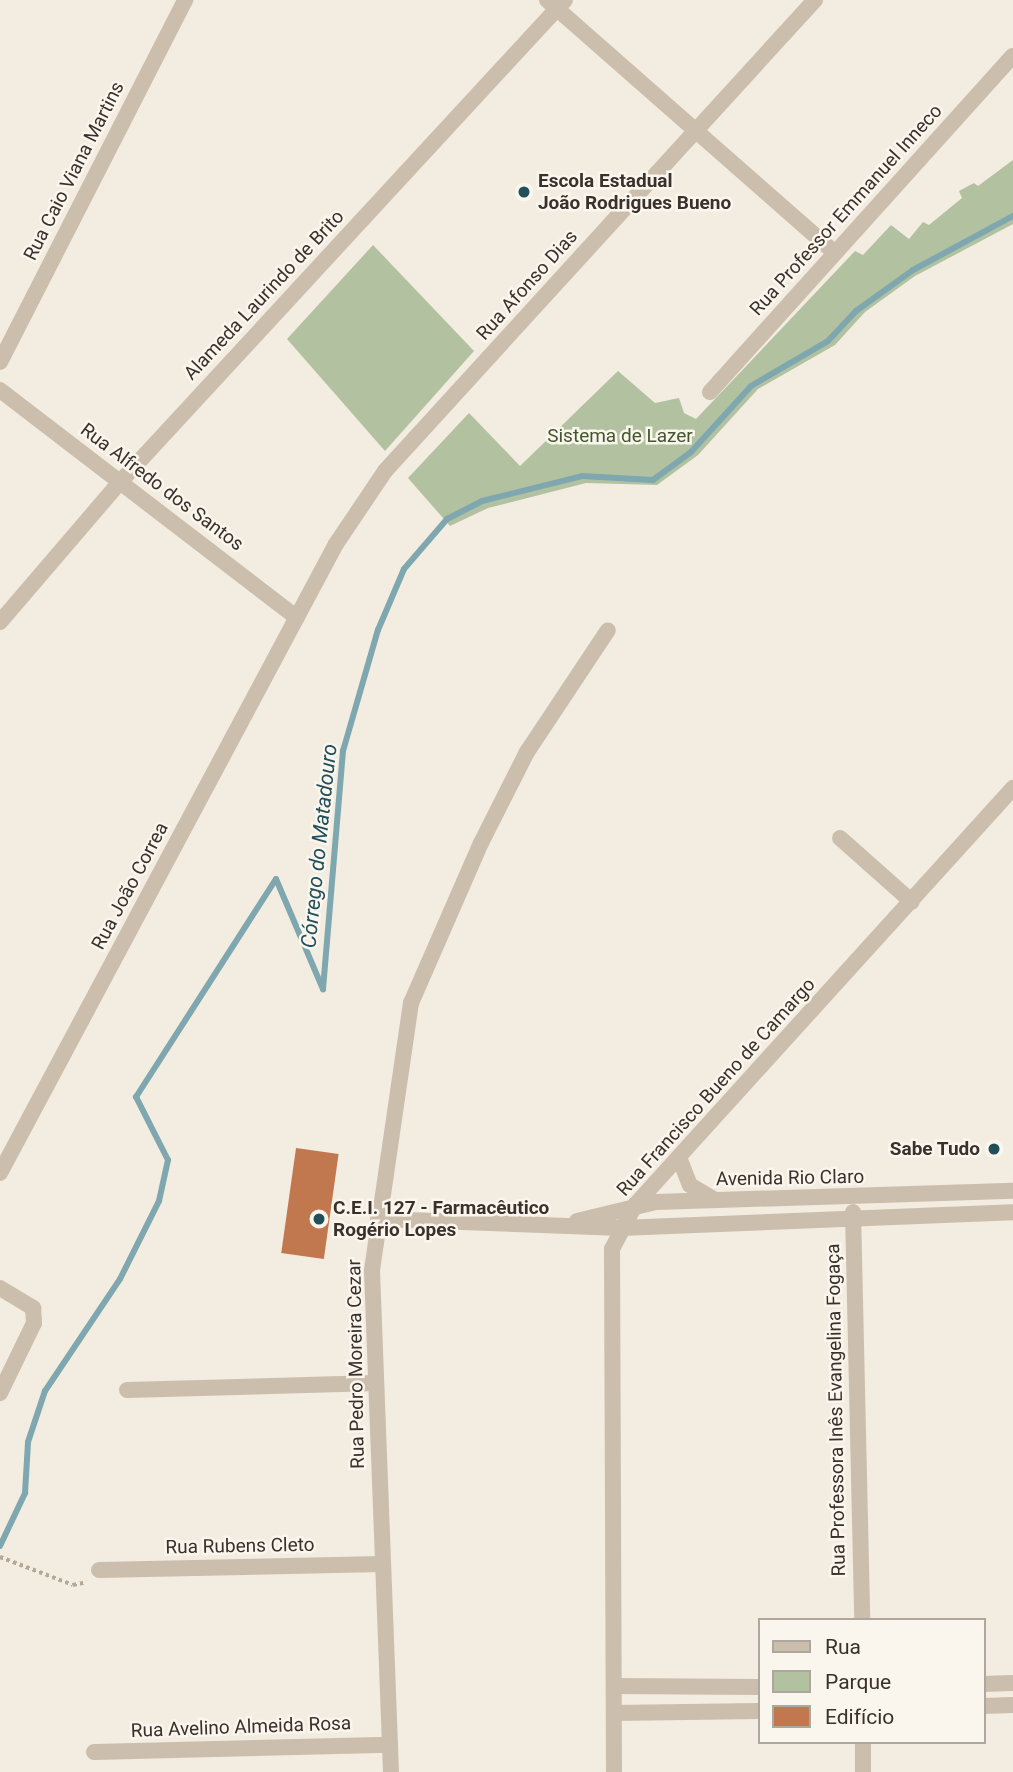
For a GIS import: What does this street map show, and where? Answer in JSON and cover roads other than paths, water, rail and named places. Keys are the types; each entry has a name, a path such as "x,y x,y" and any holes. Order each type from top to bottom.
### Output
{"street":[{"name":"Rua Caio Viana Martins","path":"0,362 185,0"},
{"name":"Rua Afonso Dias","path":"298,618 337,544 385,471 815,0"},
{"path":"556,3 695,132 835,253"},
{"name":"Alameda Laurindo de Brito","path":"0,622 120,482 556,3"},
{"name":"Rua Professor Emmanuel Inneco","path":"710,392 1013,56"},
{"name":"Rua Alfredo dos Santos","path":"0,390 298,618"},
{"name":"Rua João Correa","path":"0,1173 298,618"},
{"name":"Rua Pedro Moreira Cezar","path":"391,1772 372,1270 411,1003 481,843 527,752 608,630"},
{"name":"Rua Francisco Bueno de Camargo","path":"614,1772 612,1249 635,1205 1013,788"},
{"path":"841,838 912,902"},
{"path":"679,1157 690,1185 715,1200"},
{"name":"Avenida Rio Claro","path":"571,1223 635,1205 1013,1191"},
{"name":"Rua Professora Inês Evangelina Fogaça","path":"853,1199 862,1618"},
{"name":"Avenida Rio Claro","path":"378,1219 571,1223 621,1228 1013,1212"},
{"path":"0,1288 33,1308 34,1323 0,1393"},
{"path":"127,1390 376,1384"},
{"name":"Rua Rubens Cleto","path":"99,1570 383,1564"},
{"path":"985,1684 1013,1683"},
{"path":"614,1686 758,1687"},
{"path":"985,1706 1013,1704"},
{"path":"614,1713 758,1711"},
{"path":"863,1744 863,1772"},
{"name":"Rua Avelino Almeida Rosa","path":"94,1752 390,1745"}],"waterway":[{"name":"Córrego do Matadouro","path":"0,1546 25,1493 28,1442 45,1391 120,1279 159,1201 168,1160 136,1097 276,879 323,989 343,751 378,630 404,569 447,519 482,501 582,476 653,480 691,452 751,386 828,341 856,311 913,270 1013,216"}],"place":[{"name":"Escola Estadual João Rodrigues Bueno","path":"524,192"},
{"name":"Sabe Tudo","path":"994,1149"},
{"name":"C.E.I. 127 - Farmacêutico Rogério Lopes","path":"319,1219"}],"park label":[{"name":"Sistema de Lazer","path":"620,436"}]}
